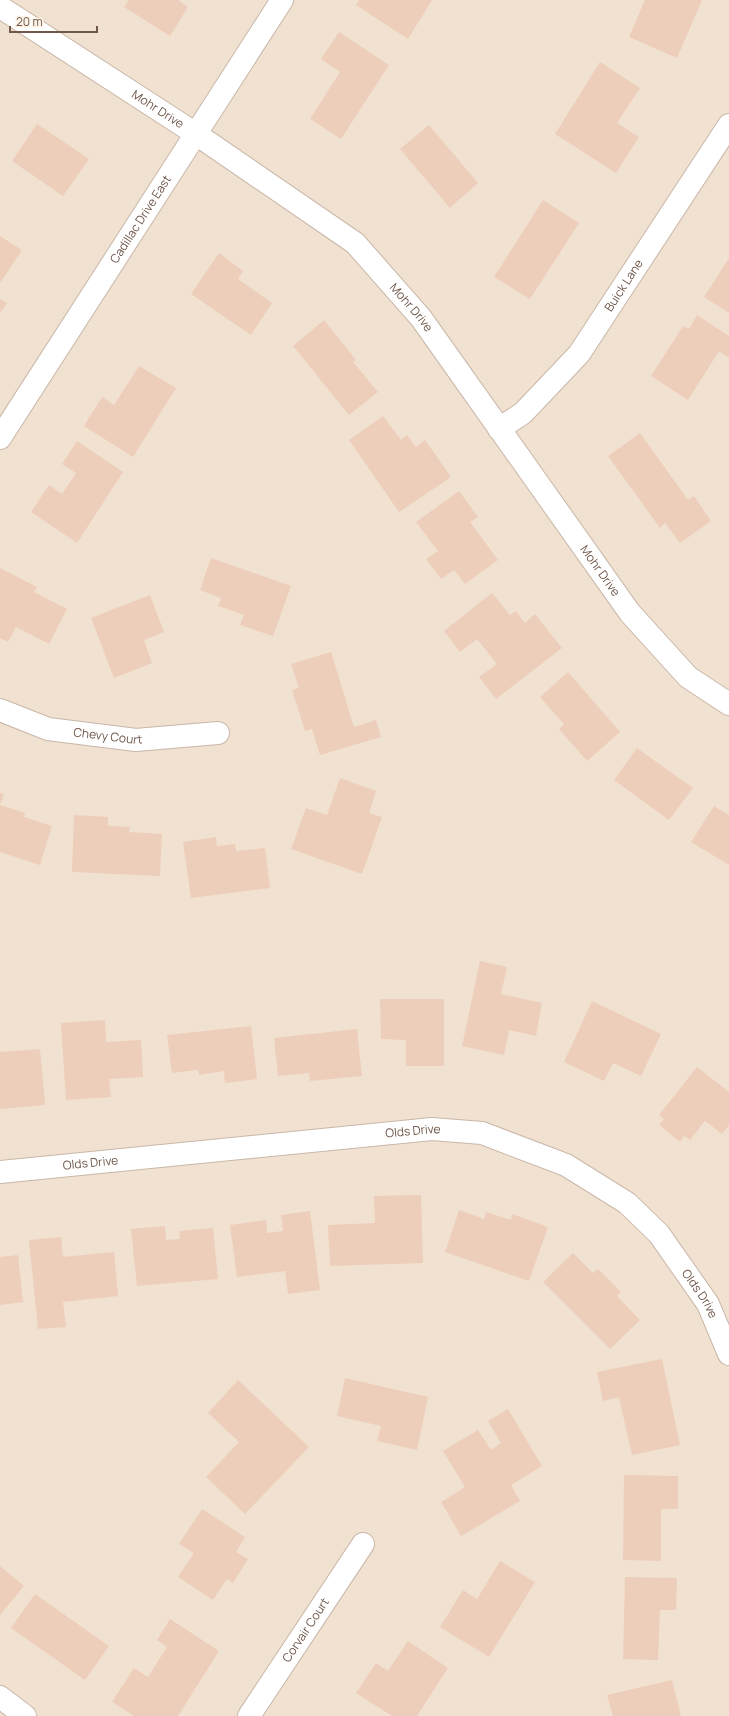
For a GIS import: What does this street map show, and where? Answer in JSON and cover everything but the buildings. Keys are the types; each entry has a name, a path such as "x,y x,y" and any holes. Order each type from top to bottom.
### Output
{"street":[{"name":"Cadillac Drive East","path":"0,438 282,0"},
{"name":"Mohr Drive","path":"0,7 196,134 355,243 421,318 630,613 688,677 729,704"},
{"name":"Buick Lane","path":"499,429 523,413 579,354 729,125"},
{"name":"Chevy Court","path":"0,710 48,729 136,740 218,733"},
{"name":"Olds Drive","path":"0,1172 432,1129 482,1133 566,1165 627,1203 659,1234 708,1304 729,1354"},
{"name":"Corvair Court","path":"249,1716 364,1544"},
{"path":"0,1697 25,1716"}],"shaded area":[{"path":"0,0 729,0 729,1716 0,1716"}]}
